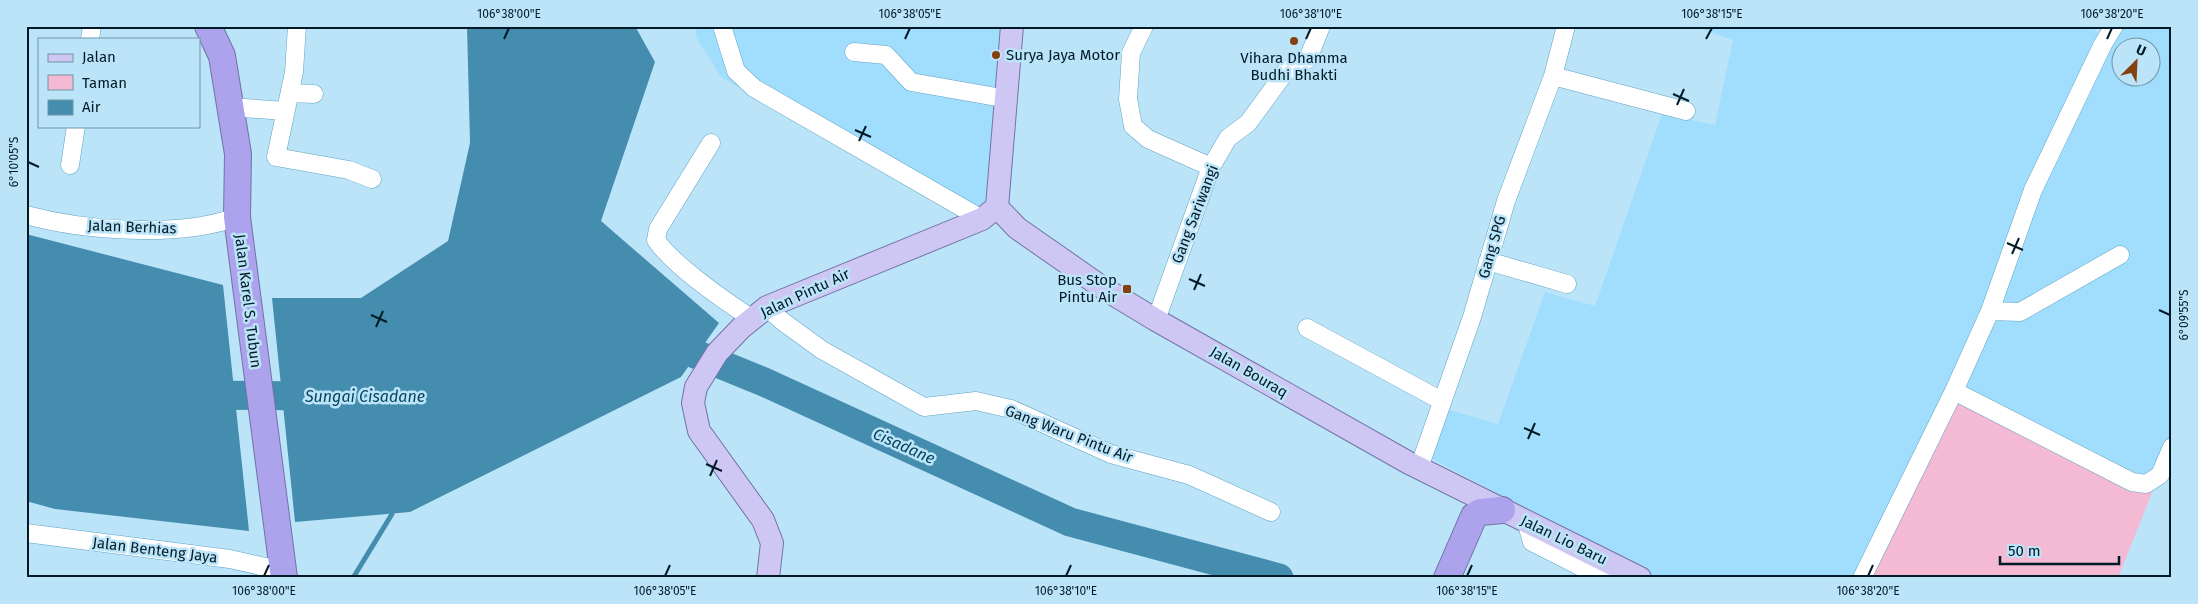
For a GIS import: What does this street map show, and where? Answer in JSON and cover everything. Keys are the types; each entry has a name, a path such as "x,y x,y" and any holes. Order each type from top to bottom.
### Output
{"highway":[{"name":"Jalan Karel S. Tubun","path":"208,26 222,56 238,154 237,217 284,574"},
{"path":"1447,578 1474,516 1480,512 1514,516"}],"main road":[{"path":"990,213 1008,99 1012,26"},
{"name":"Jalan Bouraq","path":"990,213 1017,228 1103,288 1156,320 1419,468 1514,516"},
{"name":"Jalan Pintu Air","path":"768,578 772,543 763,520 699,431 693,403 696,387 717,353 753,318 990,213"},
{"name":"Jalan Lio Baru","path":"1514,516 1640,578"}],"street":[{"path":"297,26 294,72 276,157 349,170 372,179"},
{"path":"722,26 736,71 754,88 990,213"},
{"path":"1144,26 1131,53 1128,99 1133,126 1148,139 1211,167"},
{"name":"Gang Sariwangi","path":"1156,320 1211,167 1228,138 1248,124 1286,71 1308,59 1321,26"},
{"name":"Gang SPG","path":"1419,468 1472,318 1506,201 1553,76 1566,26"},
{"path":"1862,578 1954,391 1990,311 2033,190 2103,44 2114,26"},
{"path":"854,52 886,56 911,82 1008,99"},
{"path":"1553,76 1686,111"},
{"path":"290,93 314,94"},
{"path":"230,107 286,111"},
{"path":"70,165 76,128"},
{"name":"Gang Waru Pintu Air","path":"711,143 658,229 656,240 679,263 728,303 753,318 782,321 822,350 924,407 976,401 1011,410 1111,454 1189,475 1271,512"},
{"name":"Jalan Berhias","path":"26,215 93,227 184,229 216,225 237,217"},
{"path":"1990,311 2020,312 2120,255"},
{"path":"1488,261 1567,284"},
{"path":"1307,328 1442,401"},
{"path":"1954,391 2132,482 2146,484 2160,475 2172,447"},
{"path":"1514,516 1532,542 1603,578"},
{"name":"Jalan Benteng Jaya","path":"26,534 230,559 284,574"}],"shaded area":[{"path":"696,26 1021,26 1009,217 971,223 721,77 696,37"},
{"path":"1693,26 2091,26 2110,45 2110,88 2160,88 2160,38 2114,38 2122,26 2172,26 2172,445 2153,490 1964,389 1870,578 1657,578 1425,455 1440,407 1498,424 1545,292 1595,306 1662,114 1715,125 1733,40"}],"green space":[{"path":"1964,389 2153,490 2118,578 1870,578"}],"water":[{"path":"467,26 635,26 655,62 601,221 719,323 681,377 410,512 295,522 272,298 361,298 448,241 470,143"},
{"path":"26,234 223,285 249,531 55,509 26,501"}],"waterway":[{"name":"Cisadane","path":"661,340 764,382 1070,522 1279,578"},
{"name":"Sungai Cisadane","path":"196,395 322,396"},
{"path":"353,578 392,514"}],"place":[{"name":"Vihara Dhamma Budhi Bhakti","path":"1294,41"},
{"name":"Surya Jaya Motor","path":"996,55"},
{"name":"Bus Stop Pintu Air","path":"1127,289"}]}
